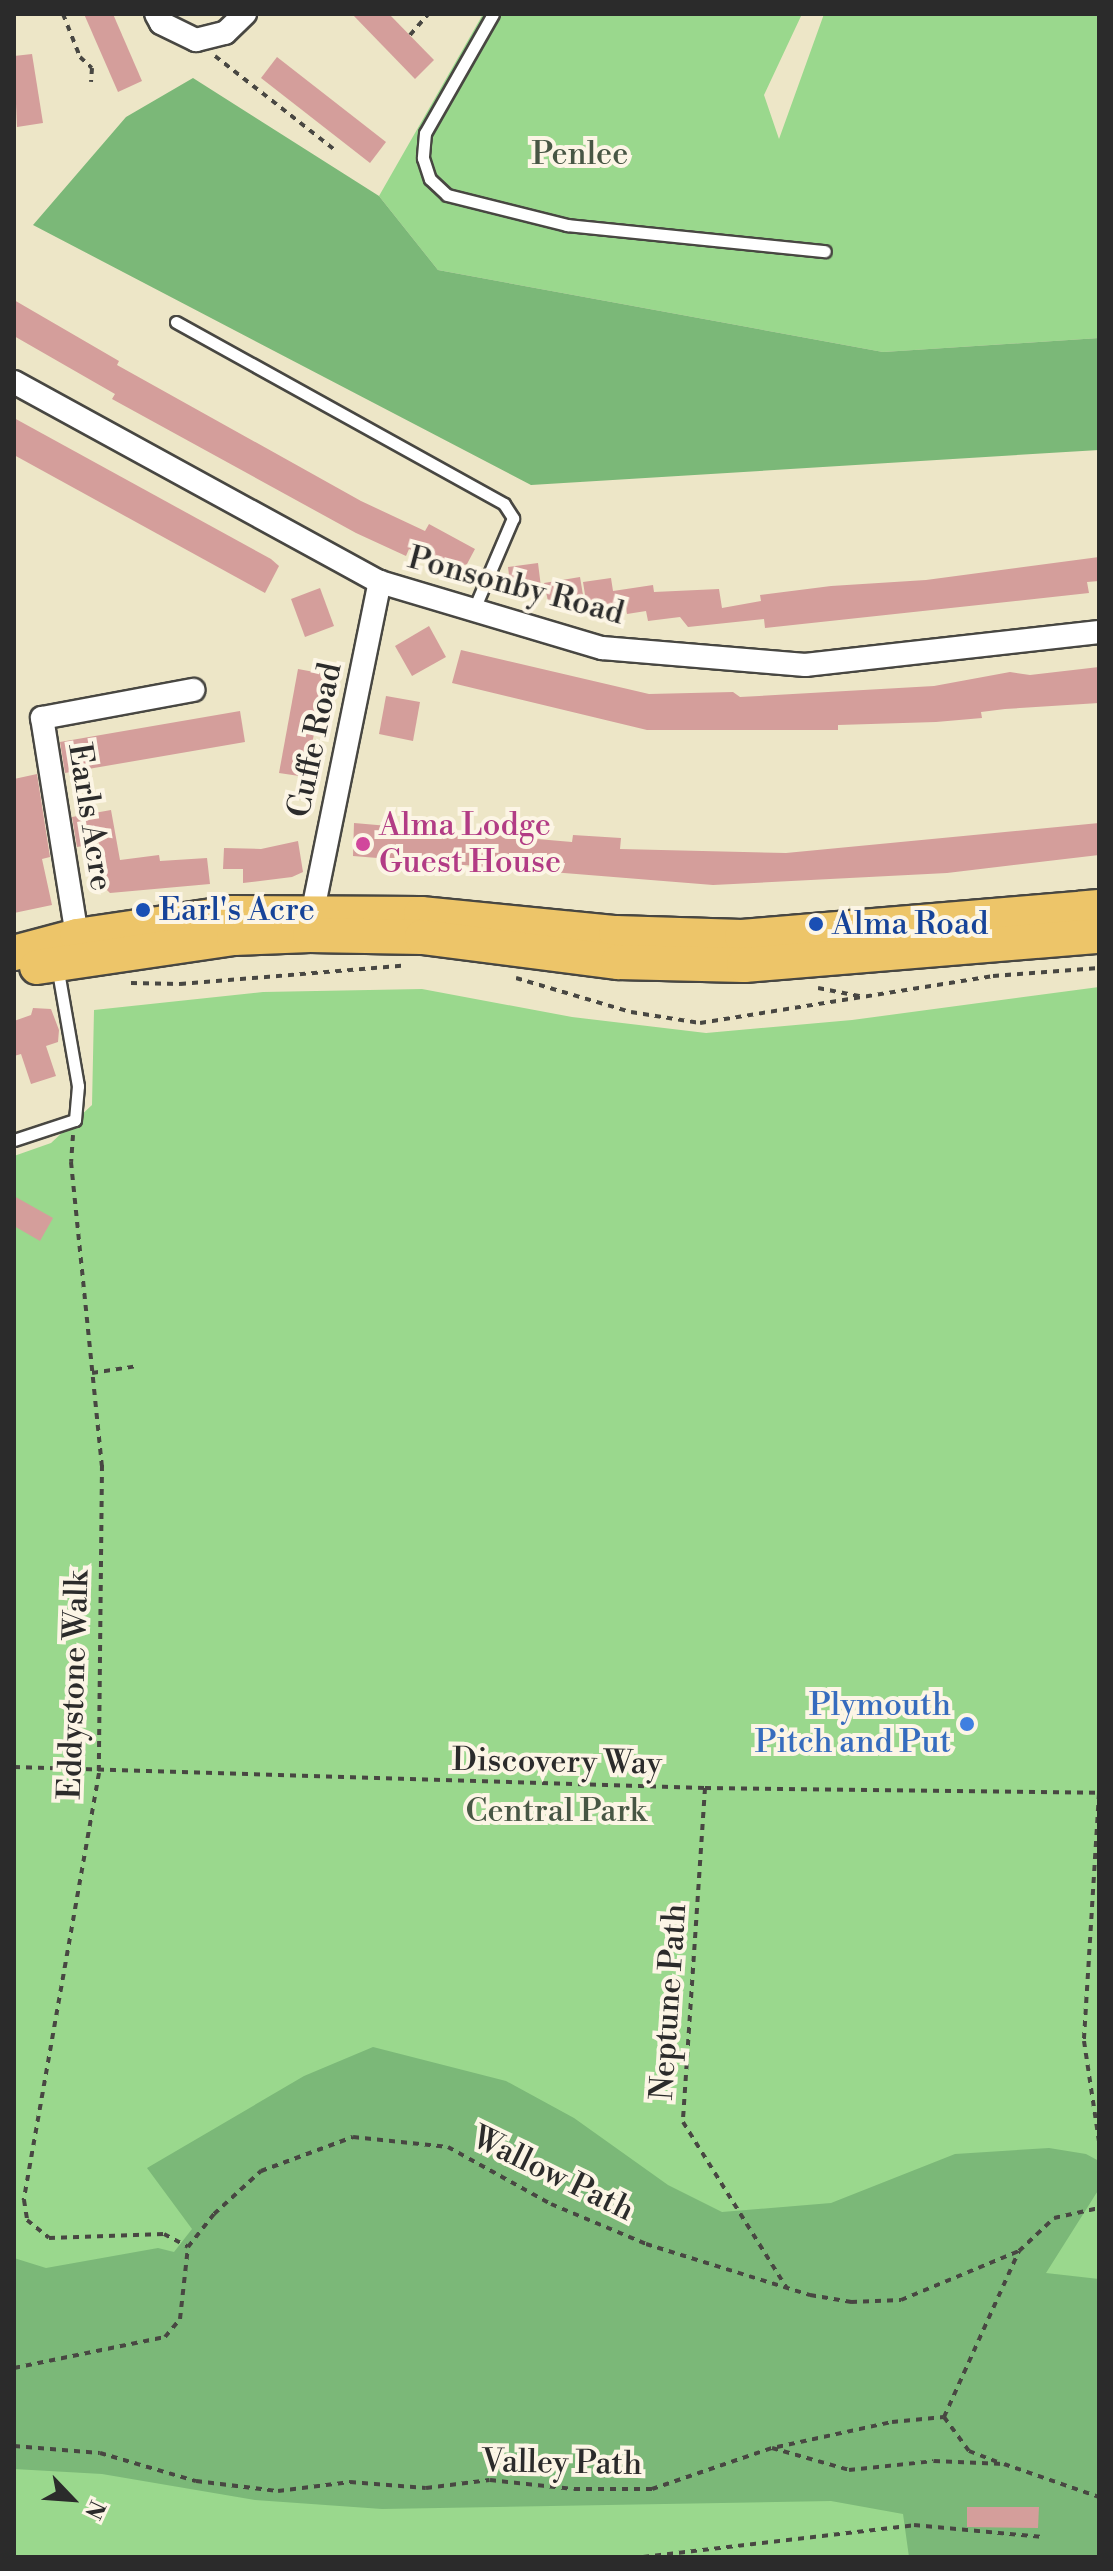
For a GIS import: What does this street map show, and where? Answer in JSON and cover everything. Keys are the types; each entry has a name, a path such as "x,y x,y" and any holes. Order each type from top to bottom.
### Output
{"main road":[{"path":"14,953 77,936 232,913 313,910 421,914 616,933 742,937 1099,907"},
{"path":"14,971 234,938 310,935 422,937 618,962 744,965 1099,936"}],"street":[{"path":"156,14 161,23 196,40 225,33 245,14"},
{"name":"Ponsonby Road","path":"14,382 380,582 602,648 805,665 1099,632"},
{"name":"Cuffe Road","path":"313,910 380,582"},
{"name":"Earls Acre","path":"77,936 42,718 193,690"}],"lane":[{"path":"493,14 425,133 423,158 430,179 447,195 567,225 825,251"},
{"path":"176,322 504,504 513,518 474,609"},
{"path":"14,1140 75,1120 78,1086 57,963"}],"path":[{"path":"63,14 80,57 92,68 91,82"},
{"path":"410,35 428,14"},
{"path":"209,37 215,56 336,151"},
{"path":"126,983 180,984 413,965"},
{"path":"508,976 631,1012 700,1023 993,976 1099,968"},
{"name":"Eddystone Walk","path":"75,1120 71,1162 102,1465 99,1773 24,2200 27,2220 37,2234 49,2238 164,2234 188,2247"},
{"path":"92,1373 138,1366"},
{"name":"Discovery Way","path":"14,1767 99,1773 705,1788 1099,1793"},
{"name":"Neptune Path","path":"705,1788 683,2122 786,2287"},
{"path":"1099,1793 1084,2041 1099,2141"},
{"name":"Wallow Path","path":"188,2247 214,2214 261,2171 353,2137 448,2147 551,2204 646,2244 786,2287 851,2302 901,2300 1019,2251"},
{"path":"1099,2208 1054,2218 1019,2251 944,2417 969,2451 1099,2497"},
{"path":"14,2368 165,2337 180,2319 188,2247"},
{"name":"Valley Path","path":"14,2446 100,2453 196,2481 278,2491 350,2482 426,2488 490,2480 574,2489 652,2489 772,2448 892,2422 944,2417"},
{"path":"772,2448 849,2470 934,2461 1004,2464"},
{"path":"643,2557 914,2525 1043,2537"}],"green space":[{"name":"Penlee","path":"483,14 802,14 764,95 779,139 824,14 1099,14 1099,338 883,352 438,270 379,196"},
{"path":"193,78 379,196 438,270 883,352 1099,338 1099,450 531,485 33,225 126,117"},
{"name":"Central Park","path":"1099,987 1099,2557 14,2557 14,1156 51,1143 92,1105 94,1010 263,992 422,989 572,1017 706,1033 852,1020"},
{"path":"373,2047 506,2081 574,2118 668,2185 722,2212 831,2203 955,2154 1049,2148 1086,2154 1099,2161 1099,2189 1046,2273 1099,2279 1099,2557 909,2557 903,2514 831,2501 382,2509 255,2500 102,2474 14,2469 14,2258 46,2268 158,2248 174,2252 192,2229 147,2168 304,2076"}],"building":[{"path":"84,14 113,14 142,81 118,92"},
{"path":"352,14 389,14 434,60 415,79"},
{"path":"32,54 43,123 17,127 14,56"},
{"path":"277,57 386,142 370,163 261,78"},
{"path":"14,300 119,361 117,365 361,501 425,531 429,524 475,549 467,564 460,567 440,558 437,564 409,549 406,556 356,533 112,399 115,394 14,336"},
{"path":"14,418 271,559 279,566 265,593 14,455"},
{"path":"1099,557 1099,581 1087,582 1089,593 765,628 764,619 688,627 680,617 648,621 646,611 627,614 626,608 588,614 583,582 611,578 613,591 653,585 654,592 719,589 722,608 761,601 760,595 831,586 926,580"},
{"path":"538,563 541,587 511,591 508,567"},
{"path":"580,577 583,595 548,601 544,583"},
{"path":"320,588 334,626 305,637 291,599"},
{"path":"429,626 446,657 412,676 395,646"},
{"path":"461,650 649,694 733,692 740,697 934,686 1010,672 1030,675 1099,667 1099,703 1005,709 981,712 982,718 936,722 838,725 838,730 647,730 452,683"},
{"path":"298,669 325,674 306,777 279,773"},
{"path":"386,696 420,702 413,741 379,734"},
{"path":"240,711 245,742 65,773 60,742"},
{"path":"37,774 50,857 42,859 52,905 14,913 14,779"},
{"path":"111,810 120,860 159,855 160,861 207,858 210,884 110,893 105,888 99,843 77,847 72,817"},
{"path":"354,823 572,842 573,835 621,838 620,849 786,853 1099,823 1099,855 947,873 713,885 353,856"},
{"path":"298,841 303,872 292,877 243,883 243,869 223,869 224,848 261,849"},
{"path":"33,1008 51,1009 59,1030 58,1042 46,1046 56,1076 31,1084 21,1054 14,1056 14,1021 31,1015"},
{"path":"14,1196 53,1218 40,1241 14,1226"},
{"path":"967,2507 1039,2507 1038,2528 967,2527"}],"place":[{"name":"Alma Lodge Guest House","path":"363,844"},
{"name":"Earl's Acre","path":"143,910"},
{"name":"Alma Road","path":"816,924"},
{"name":"Plymouth Pitch and Put","path":"967,1724"}]}
